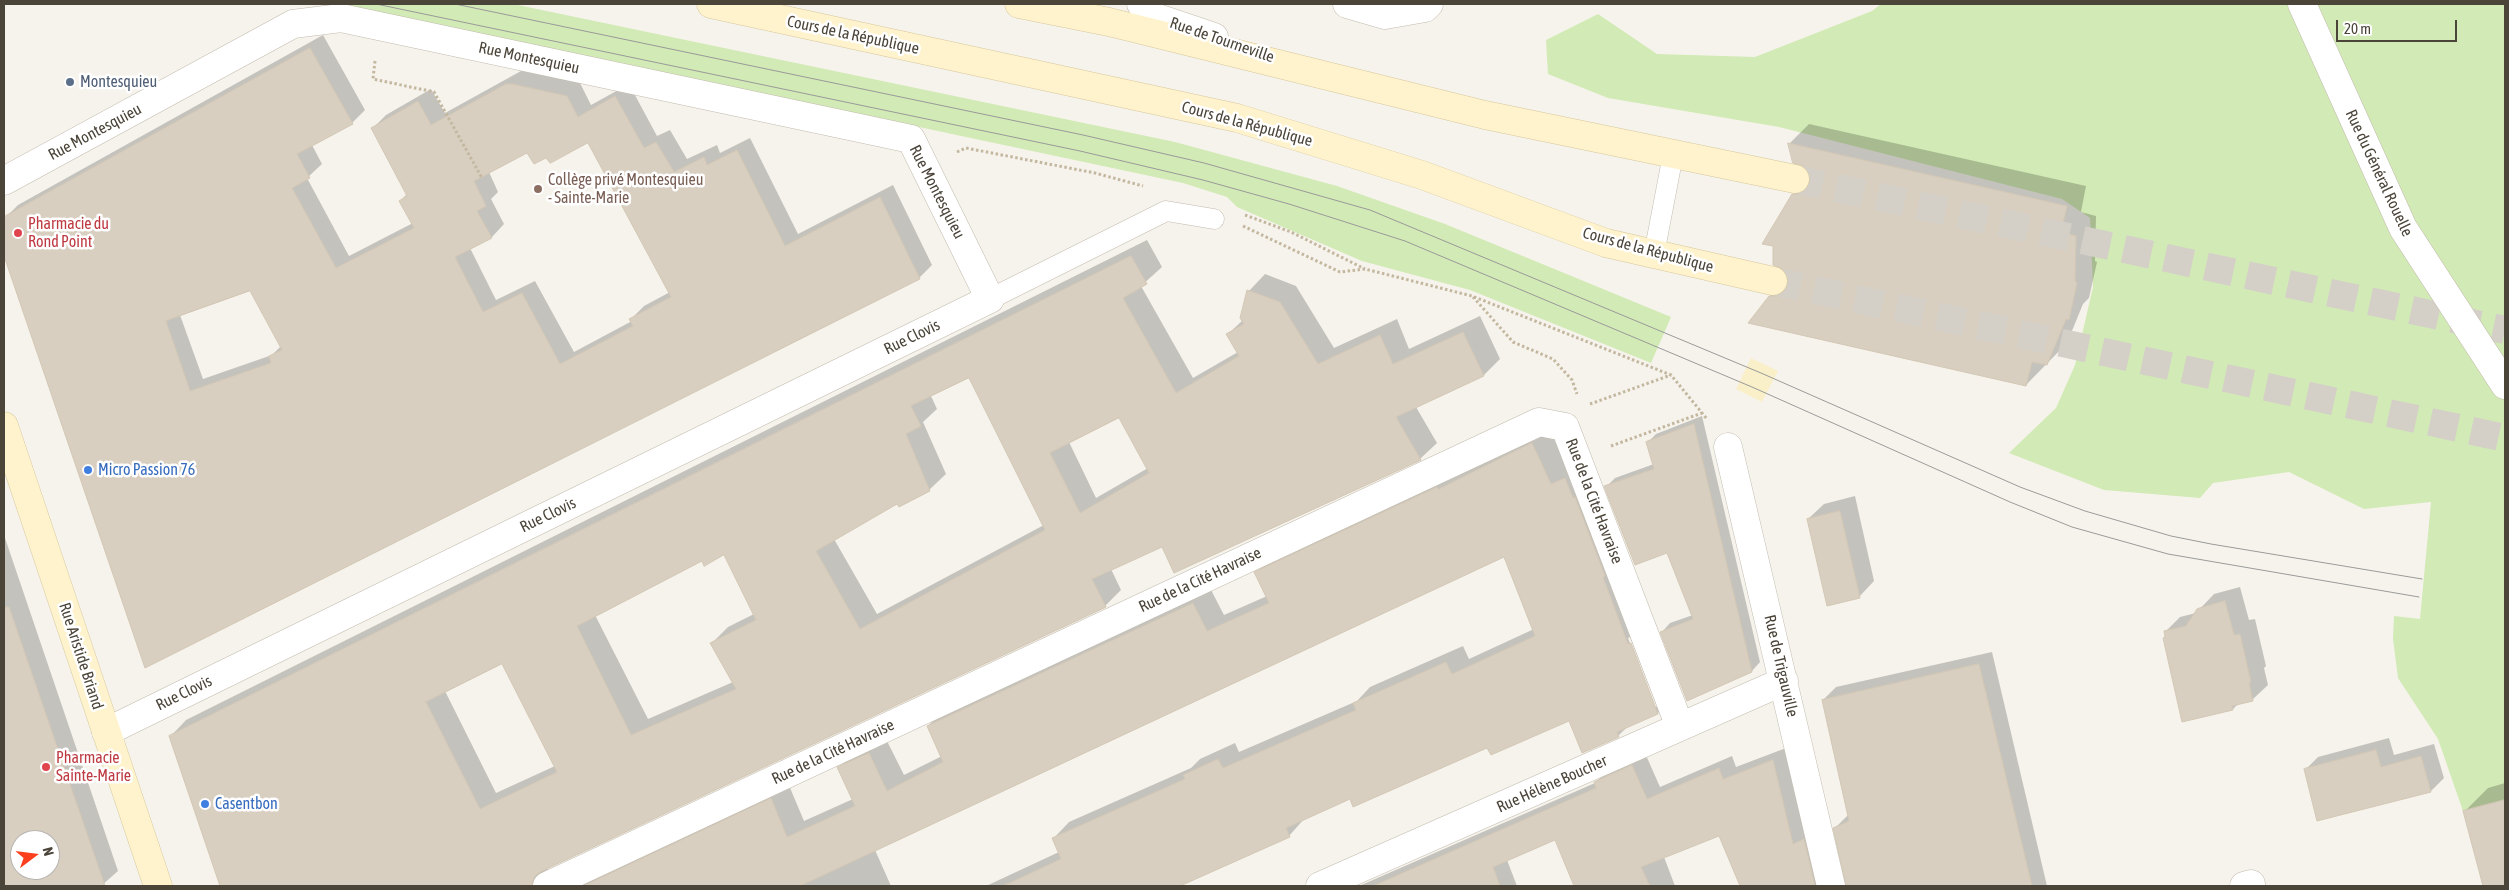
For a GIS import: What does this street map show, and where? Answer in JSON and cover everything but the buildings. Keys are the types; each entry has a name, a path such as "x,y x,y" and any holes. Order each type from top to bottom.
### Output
{"main road":[{"name":"Cours de la République","path":"711,4 1237,118 1422,175 1606,243 1773,281"},
{"path":"1019,4 1109,22 1485,115 1796,179"},
{"name":"Rue Aristide Briand","path":"4,426 158,886"}],"street":[{"name":"Rue de Tourneville","path":"1141,4 1149,14 1308,70"},
{"path":"1347,4 1385,15 1425,8 1430,4"},
{"name":"Rue du Général Rouelle","path":"2302,4 2403,228 2505,385"},
{"name":"Rue Montesquieu","path":"4,181 293,24 341,18 911,139 990,299"},
{"name":"Rue Clovis","path":"106,732 990,299"},
{"name":"Rue de la Cité Havraise","path":"547,886 1539,422 1565,427 1680,727"},
{"name":"Rue de Trigauville","path":"1728,447 1831,886"},
{"name":"Rue Hélène Boucher","path":"1320,886 1784,681"},
{"path":"2244,886 2251,886"}],"lane":[{"path":"1654,254 1673,155"},
{"path":"990,299 1166,211 1214,220"}],"path":[{"path":"402,85 434,92 482,178"},
{"path":"1214,220 1238,224 1340,272 1365,269 1472,296 1671,375 1728,447"},
{"path":"1472,296 1513,342 1553,359 1572,380 1578,398"},
{"path":"1582,407 1671,375"},
{"path":"1644,435 1702,413"}],"green space":[{"path":"339,4 513,4 1175,142 1337,186 1445,224 1671,317 1651,363 1470,290 1362,261 1237,207 1227,197 1183,183"},
{"path":"1881,4 2505,4 2505,800 2463,811 2438,739 2398,678 2393,639 2394,616 2420,619 2431,502 2364,509 2289,472 2213,483 2200,498 2104,490 2009,453 2056,408 2075,365 2093,287 2090,218 2062,199 1779,127 1608,98 1548,74 1546,40 1598,14 1657,54 1755,57 1872,11"}],"sand":[{"path":"1751,358 1778,371 1762,402 1736,389"}],"tunnel":[{"path":"1795,179 2505,330"},
{"path":"1773,281 2505,438"}],"tram line":[{"path":"376,4 1080,151 1203,180 1289,204 1405,241 1752,387 2010,502 2072,527 2168,554 2419,597"},
{"path":"455,4 1083,135 1204,163 1370,210 1761,373 2020,487 2085,511 2171,536 2422,579"}],"place":[{"name":"Montesquieu","path":"70,82"},
{"name":"Collège privé Montesquieu - Sainte-Marie","path":"538,189"},
{"name":"Pharmacie du Rond Point","path":"18,233"},
{"name":"Micro Passion 76","path":"88,470"},
{"name":"Pharmacie Sainte-Marie","path":"46,767"},
{"name":"Casentbon","path":"205,804"}]}
